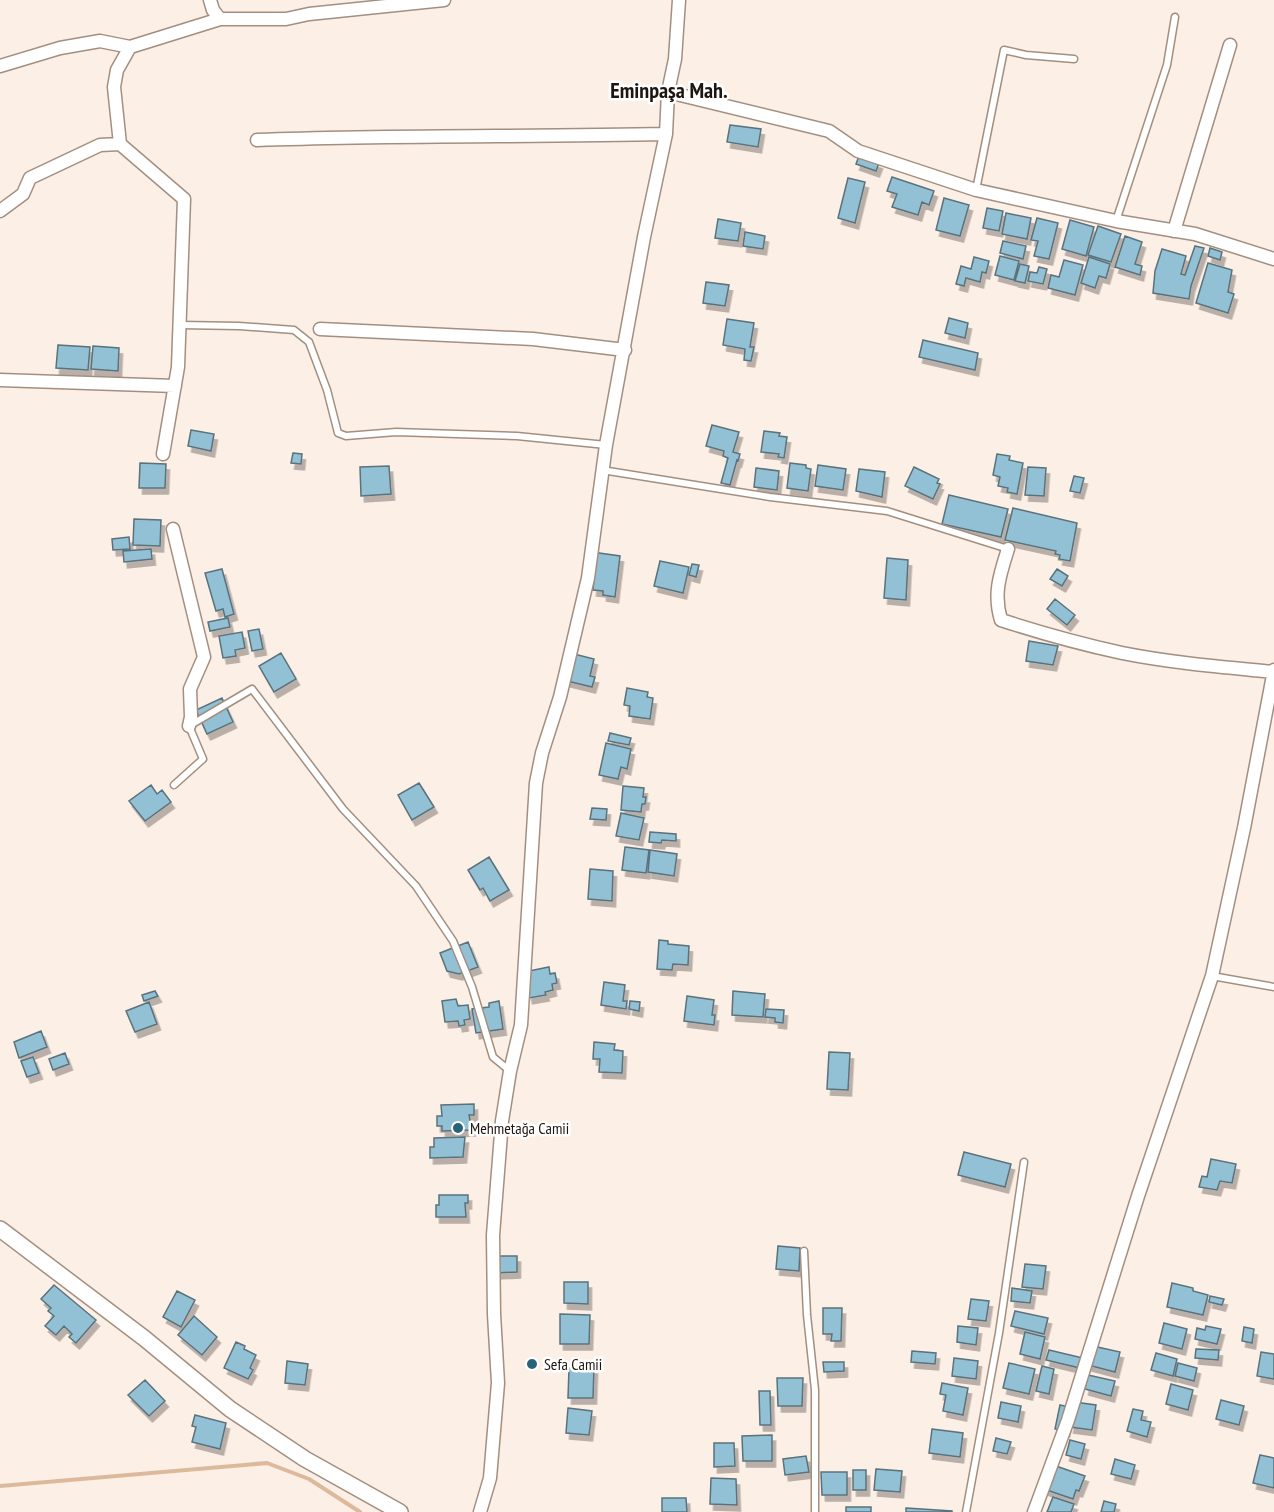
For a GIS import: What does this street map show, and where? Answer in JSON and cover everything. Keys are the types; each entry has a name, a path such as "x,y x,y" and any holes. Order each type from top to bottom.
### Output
{"street":[{"path":"210,0 213,10 220,19"},
{"path":"0,66 60,48 100,41 130,47 220,19 286,19 309,14 444,0"},
{"path":"480,1512 490,1478 498,1383 493,1235 502,1121 520,1025 536,783 542,753 560,697 588,578 606,446 644,237 666,134 668,92 675,59 679,0"},
{"path":"1174,231 1230,45"},
{"path":"130,47 117,70 114,87 120,144 184,199 178,367 163,454"},
{"path":"668,92 829,131 858,151 976,190 1116,221 1195,234 1274,259"},
{"path":"257,140 367,136 666,134"},
{"path":"0,211 23,194 30,178 100,145 120,144"},
{"path":"320,329 533,339 625,350"},
{"path":"0,380 175,386"},
{"path":"173,529 204,657 190,689 189,726"},
{"path":"1008,549 999,579 996,605 1001,620 1054,637 1124,653 1214,667 1274,671 1244,828 1212,976 1138,1196 1068,1420 1034,1512"},
{"path":"0,1229 144,1338 230,1409 305,1459 400,1512"}],"lane":[{"path":"1116,221 1167,65 1175,17"},
{"path":"976,190 1004,50 1074,59"},
{"path":"180,325 294,330 309,342 327,390 338,432 346,436 396,432 517,436 606,446"},
{"path":"602,470 770,497 887,511 1008,549"},
{"path":"174,785 203,759 189,726 252,689 343,808 416,886 453,941 472,987 493,1057 510,1071"},
{"path":"1212,976 1274,987"},
{"path":"966,1512 999,1333 1024,1162"},
{"path":"804,1251 807,1315 815,1390 815,1512"}],"building":[{"path":"730,125 761,129 758,147 727,142"},
{"path":"859,156 879,163 876,171 856,164"},
{"path":"892,177 934,191 929,205 922,202 918,215 892,207 897,194 887,191"},
{"path":"848,178 865,182 855,223 838,218"},
{"path":"944,198 969,205 960,236 936,230"},
{"path":"987,208 1003,211 999,231 983,228"},
{"path":"1006,213 1031,218 1027,239 1002,234"},
{"path":"1037,218 1058,223 1049,259 1034,256 1038,241 1031,240"},
{"path":"718,219 741,223 738,241 715,238"},
{"path":"1070,220 1094,227 1086,256 1062,249"},
{"path":"1098,226 1121,234 1111,262 1088,255"},
{"path":"745,232 765,236 763,249 743,246"},
{"path":"1125,236 1142,242 1135,264 1142,266 1140,275 1115,267"},
{"path":"1003,241 1026,246 1023,259 1000,253"},
{"path":"1195,246 1204,248 1189,299 1153,293 1155,271 1162,249 1186,256 1181,274 1185,275"},
{"path":"1210,248 1222,252 1220,260 1208,256"},
{"path":"1000,256 1019,261 1014,280 995,275"},
{"path":"974,257 989,261 986,273 982,272 980,282 966,278 964,286 956,284 961,266 971,269"},
{"path":"1089,257 1110,264 1106,278 1099,276 1095,288 1081,283"},
{"path":"1064,260 1083,265 1075,295 1048,288 1051,275 1059,277"},
{"path":"1208,263 1232,270 1228,292 1234,294 1228,313 1196,303"},
{"path":"1020,264 1029,266 1025,283 1015,281"},
{"path":"1039,267 1047,269 1043,284 1028,281 1030,272 1037,273"},
{"path":"706,282 729,285 725,306 703,303"},
{"path":"949,318 968,323 965,338 945,333"},
{"path":"727,319 754,323 750,347 754,347 751,361 744,360 745,349 723,345"},
{"path":"923,340 978,353 975,370 919,357"},
{"path":"58,345 90,347 88,370 56,368"},
{"path":"93,346 119,348 118,371 91,369"},
{"path":"712,425 739,432 733,452 740,454 730,485 721,483 728,458 723,456 724,451 706,446"},
{"path":"191,430 214,434 211,451 188,446"},
{"path":"764,431 780,433 779,436 787,437 784,458 778,457 779,454 761,452"},
{"path":"293,453 302,454 301,464 291,463"},
{"path":"997,454 1010,456 1009,460 1023,463 1017,494 1007,492 1008,488 998,486 1000,477 993,475"},
{"path":"140,463 166,464 165,488 139,488"},
{"path":"790,463 806,465 806,468 811,469 808,491 787,488"},
{"path":"818,465 846,469 843,490 815,486"},
{"path":"389,466 391,494 361,496 360,467"},
{"path":"914,467 939,479 937,483 940,484 933,499 905,486"},
{"path":"1028,467 1046,468 1044,496 1025,495"},
{"path":"756,468 779,471 777,490 754,487"},
{"path":"859,469 885,472 882,497 856,491"},
{"path":"1074,476 1084,478 1080,493 1070,491"},
{"path":"949,495 1008,509 1001,537 942,524"},
{"path":"1013,508 1077,523 1070,561 1059,559 1060,555 1055,554 1056,551 1005,540"},
{"path":"134,519 161,520 160,546 133,545"},
{"path":"129,537 130,549 113,550 112,539"},
{"path":"151,549 152,559 124,562 123,551"},
{"path":"592,552 620,556 615,597 603,595 603,591 593,590 594,579 588,578"},
{"path":"887,558 908,560 906,600 884,598"},
{"path":"660,561 689,567 683,593 654,586"},
{"path":"692,564 699,565 696,577 689,575"},
{"path":"222,569 234,614 225,617 223,609 216,611 205,573"},
{"path":"1057,569 1068,576 1062,586 1050,579"},
{"path":"1055,599 1075,615 1067,625 1047,609"},
{"path":"228,618 230,627 210,631 208,622"},
{"path":"259,629 263,649 252,651 248,631"},
{"path":"242,632 245,648 235,650 236,656 223,658 219,636"},
{"path":"1029,641 1058,646 1053,665 1026,661"},
{"path":"281,653 296,679 274,692 259,666"},
{"path":"570,653 594,659 590,676 595,677 592,687 563,680"},
{"path":"627,688 648,692 647,697 653,698 650,719 629,716 630,706 624,705"},
{"path":"222,698 233,722 207,734 196,710"},
{"path":"610,733 631,738 629,745 608,741"},
{"path":"606,743 631,749 627,769 621,767 618,779 599,775"},
{"path":"419,783 434,807 412,820 398,795"},
{"path":"151,785 157,794 162,790 171,802 145,821 129,801"},
{"path":"623,786 644,788 643,797 646,797 641,812 621,810"},
{"path":"592,808 607,809 606,820 590,819"},
{"path":"621,813 644,818 639,840 616,836"},
{"path":"650,832 676,834 676,841 649,842"},
{"path":"625,847 649,850 646,873 622,870"},
{"path":"650,850 677,854 674,876 648,872"},
{"path":"489,857 509,890 490,901 483,888 480,890 468,870"},
{"path":"590,869 613,871 612,901 588,899"},
{"path":"659,940 668,941 668,944 689,946 688,965 673,964 672,970 657,969"},
{"path":"468,942 478,967 459,974 447,971 440,953"},
{"path":"549,967 550,974 555,973 557,983 552,984 553,990 545,992 546,995 529,998 524,972"},
{"path":"604,982 625,985 623,1001 627,1001 626,1009 601,1005"},
{"path":"155,991 158,996 144,1001 142,995"},
{"path":"733,991 765,994 763,1017 732,1015"},
{"path":"687,996 714,1000 712,1015 715,1015 714,1025 684,1021"},
{"path":"456,999 458,1006 468,1005 470,1019 464,1020 465,1025 459,1026 458,1021 445,1022 442,1001"},
{"path":"499,1001 503,1029 476,1033 472,1009 489,1007 489,1003"},
{"path":"630,1001 640,1002 639,1011 629,1009"},
{"path":"149,1002 157,1024 135,1032 126,1011"},
{"path":"766,1009 784,1010 783,1023 775,1022 775,1018 765,1017"},
{"path":"41,1031 47,1047 19,1058 14,1042"},
{"path":"594,1042 615,1044 614,1050 623,1051 622,1073 599,1072 600,1059 593,1059"},
{"path":"829,1052 850,1053 848,1090 827,1089"},
{"path":"65,1053 69,1064 53,1070 49,1059"},
{"path":"33,1057 39,1073 27,1077 21,1061"},
{"path":"474,1104 474,1115 469,1115 472,1130 442,1131 442,1126 437,1126 437,1116 442,1116 441,1105"},
{"path":"465,1137 463,1157 430,1158 430,1147 434,1147 434,1138"},
{"path":"964,1152 1011,1164 1005,1187 958,1175"},
{"path":"1211,1159 1236,1164 1232,1183 1220,1181 1217,1190 1199,1187 1202,1176 1207,1177"},
{"path":"439,1195 468,1195 468,1203 465,1203 466,1217 436,1217"},
{"path":"778,1246 800,1248 799,1271 776,1269"},
{"path":"495,1256 517,1256 517,1272 495,1273"},
{"path":"1025,1264 1046,1266 1043,1289 1022,1287"},
{"path":"564,1282 588,1282 588,1304 564,1303"},
{"path":"1172,1283 1193,1288 1193,1291 1208,1295 1203,1315 1167,1307"},
{"path":"54,1285 96,1320 76,1343 69,1337 72,1334 64,1326 56,1335 45,1326 54,1316 48,1311 51,1308 41,1299"},
{"path":"1012,1288 1032,1291 1030,1303 1011,1301"},
{"path":"177,1291 195,1300 181,1327 163,1317"},
{"path":"1210,1296 1224,1299 1222,1305 1209,1302"},
{"path":"971,1299 989,1301 986,1321 968,1319"},
{"path":"823,1308 842,1308 841,1341 831,1341 832,1334 823,1334"},
{"path":"1015,1311 1048,1318 1044,1334 1011,1326"},
{"path":"560,1314 590,1315 589,1344 560,1344"},
{"path":"194,1316 217,1337 202,1355 178,1335"},
{"path":"1164,1323 1187,1329 1182,1349 1159,1343"},
{"path":"958,1326 978,1328 976,1345 957,1342"},
{"path":"1206,1326 1221,1329 1217,1344 1195,1339 1197,1328 1205,1330"},
{"path":"1244,1327 1254,1329 1252,1343 1242,1341"},
{"path":"1025,1332 1045,1337 1040,1359 1020,1354"},
{"path":"236,1342 256,1355 250,1368 253,1370 248,1379 224,1368"},
{"path":"1093,1346 1120,1352 1115,1372 1088,1365"},
{"path":"1196,1349 1219,1350 1218,1360 1195,1358"},
{"path":"1049,1350 1087,1359 1084,1369 1046,1360"},
{"path":"912,1351 936,1353 935,1364 911,1362"},
{"path":"1261,1352 1274,1354 1274,1379 1257,1376"},
{"path":"1156,1353 1177,1359 1173,1376 1151,1370"},
{"path":"954,1358 978,1361 976,1379 952,1376"},
{"path":"287,1361 308,1364 305,1385 285,1383"},
{"path":"823,1362 844,1362 844,1371 824,1372"},
{"path":"1009,1363 1035,1369 1029,1394 1003,1388"},
{"path":"1178,1363 1197,1368 1194,1381 1175,1376"},
{"path":"1042,1366 1054,1369 1049,1394 1036,1391"},
{"path":"569,1368 594,1368 593,1398 568,1398"},
{"path":"1088,1375 1115,1381 1111,1396 1085,1389"},
{"path":"777,1378 803,1378 802,1406 778,1406"},
{"path":"145,1380 165,1401 149,1416 128,1395"},
{"path":"942,1383 968,1388 963,1415 943,1411 946,1395 940,1394"},
{"path":"1171,1384 1193,1390 1188,1410 1166,1404"},
{"path":"759,1391 770,1391 771,1425 760,1425"},
{"path":"1221,1400 1244,1406 1239,1425 1216,1419"},
{"path":"1001,1402 1021,1406 1018,1422 998,1418"},
{"path":"1074,1402 1096,1405 1092,1430 1070,1427"},
{"path":"1060,1405 1070,1407 1066,1431 1055,1429"},
{"path":"568,1408 592,1411 589,1435 566,1433"},
{"path":"1133,1409 1143,1411 1141,1420 1151,1422 1147,1437 1127,1431"},
{"path":"195,1415 226,1423 220,1449 192,1442 196,1427 192,1426"},
{"path":"932,1429 963,1433 960,1457 929,1453"},
{"path":"772,1435 772,1461 743,1461 742,1436"},
{"path":"996,1438 1011,1442 1007,1454 993,1451"},
{"path":"1070,1440 1085,1444 1081,1459 1066,1455"},
{"path":"714,1443 734,1443 735,1466 714,1467"},
{"path":"1260,1455 1274,1458 1274,1488 1253,1483"},
{"path":"806,1456 809,1472 785,1475 783,1459"},
{"path":"1115,1459 1135,1465 1131,1479 1111,1474"},
{"path":"1053,1465 1085,1476 1073,1499 1044,1489"},
{"path":"876,1469 902,1471 900,1492 874,1490"},
{"path":"853,1470 866,1470 866,1490 853,1490"},
{"path":"821,1472 847,1472 847,1495 822,1495"},
{"path":"711,1478 736,1479 737,1505 710,1504"},
{"path":"1053,1497 1074,1504 1071,1512 1047,1512"},
{"path":"662,1498 686,1498 687,1512 662,1512"},
{"path":"1104,1501 1116,1504 1114,1512 1101,1512"},
{"path":"846,1507 871,1507 871,1512 846,1512"},
{"path":"906,1508 952,1511 952,1512 906,1512"}],"waterway":[{"path":"0,1486 267,1463 309,1479 360,1512"}],"place":[{"name":"Mehmetağa Camii","path":"458,1128"},
{"name":"Sefa Camii","path":"532,1364"}],"district":[{"name":"Eminpaşa Mah.","path":"669,90"}]}
